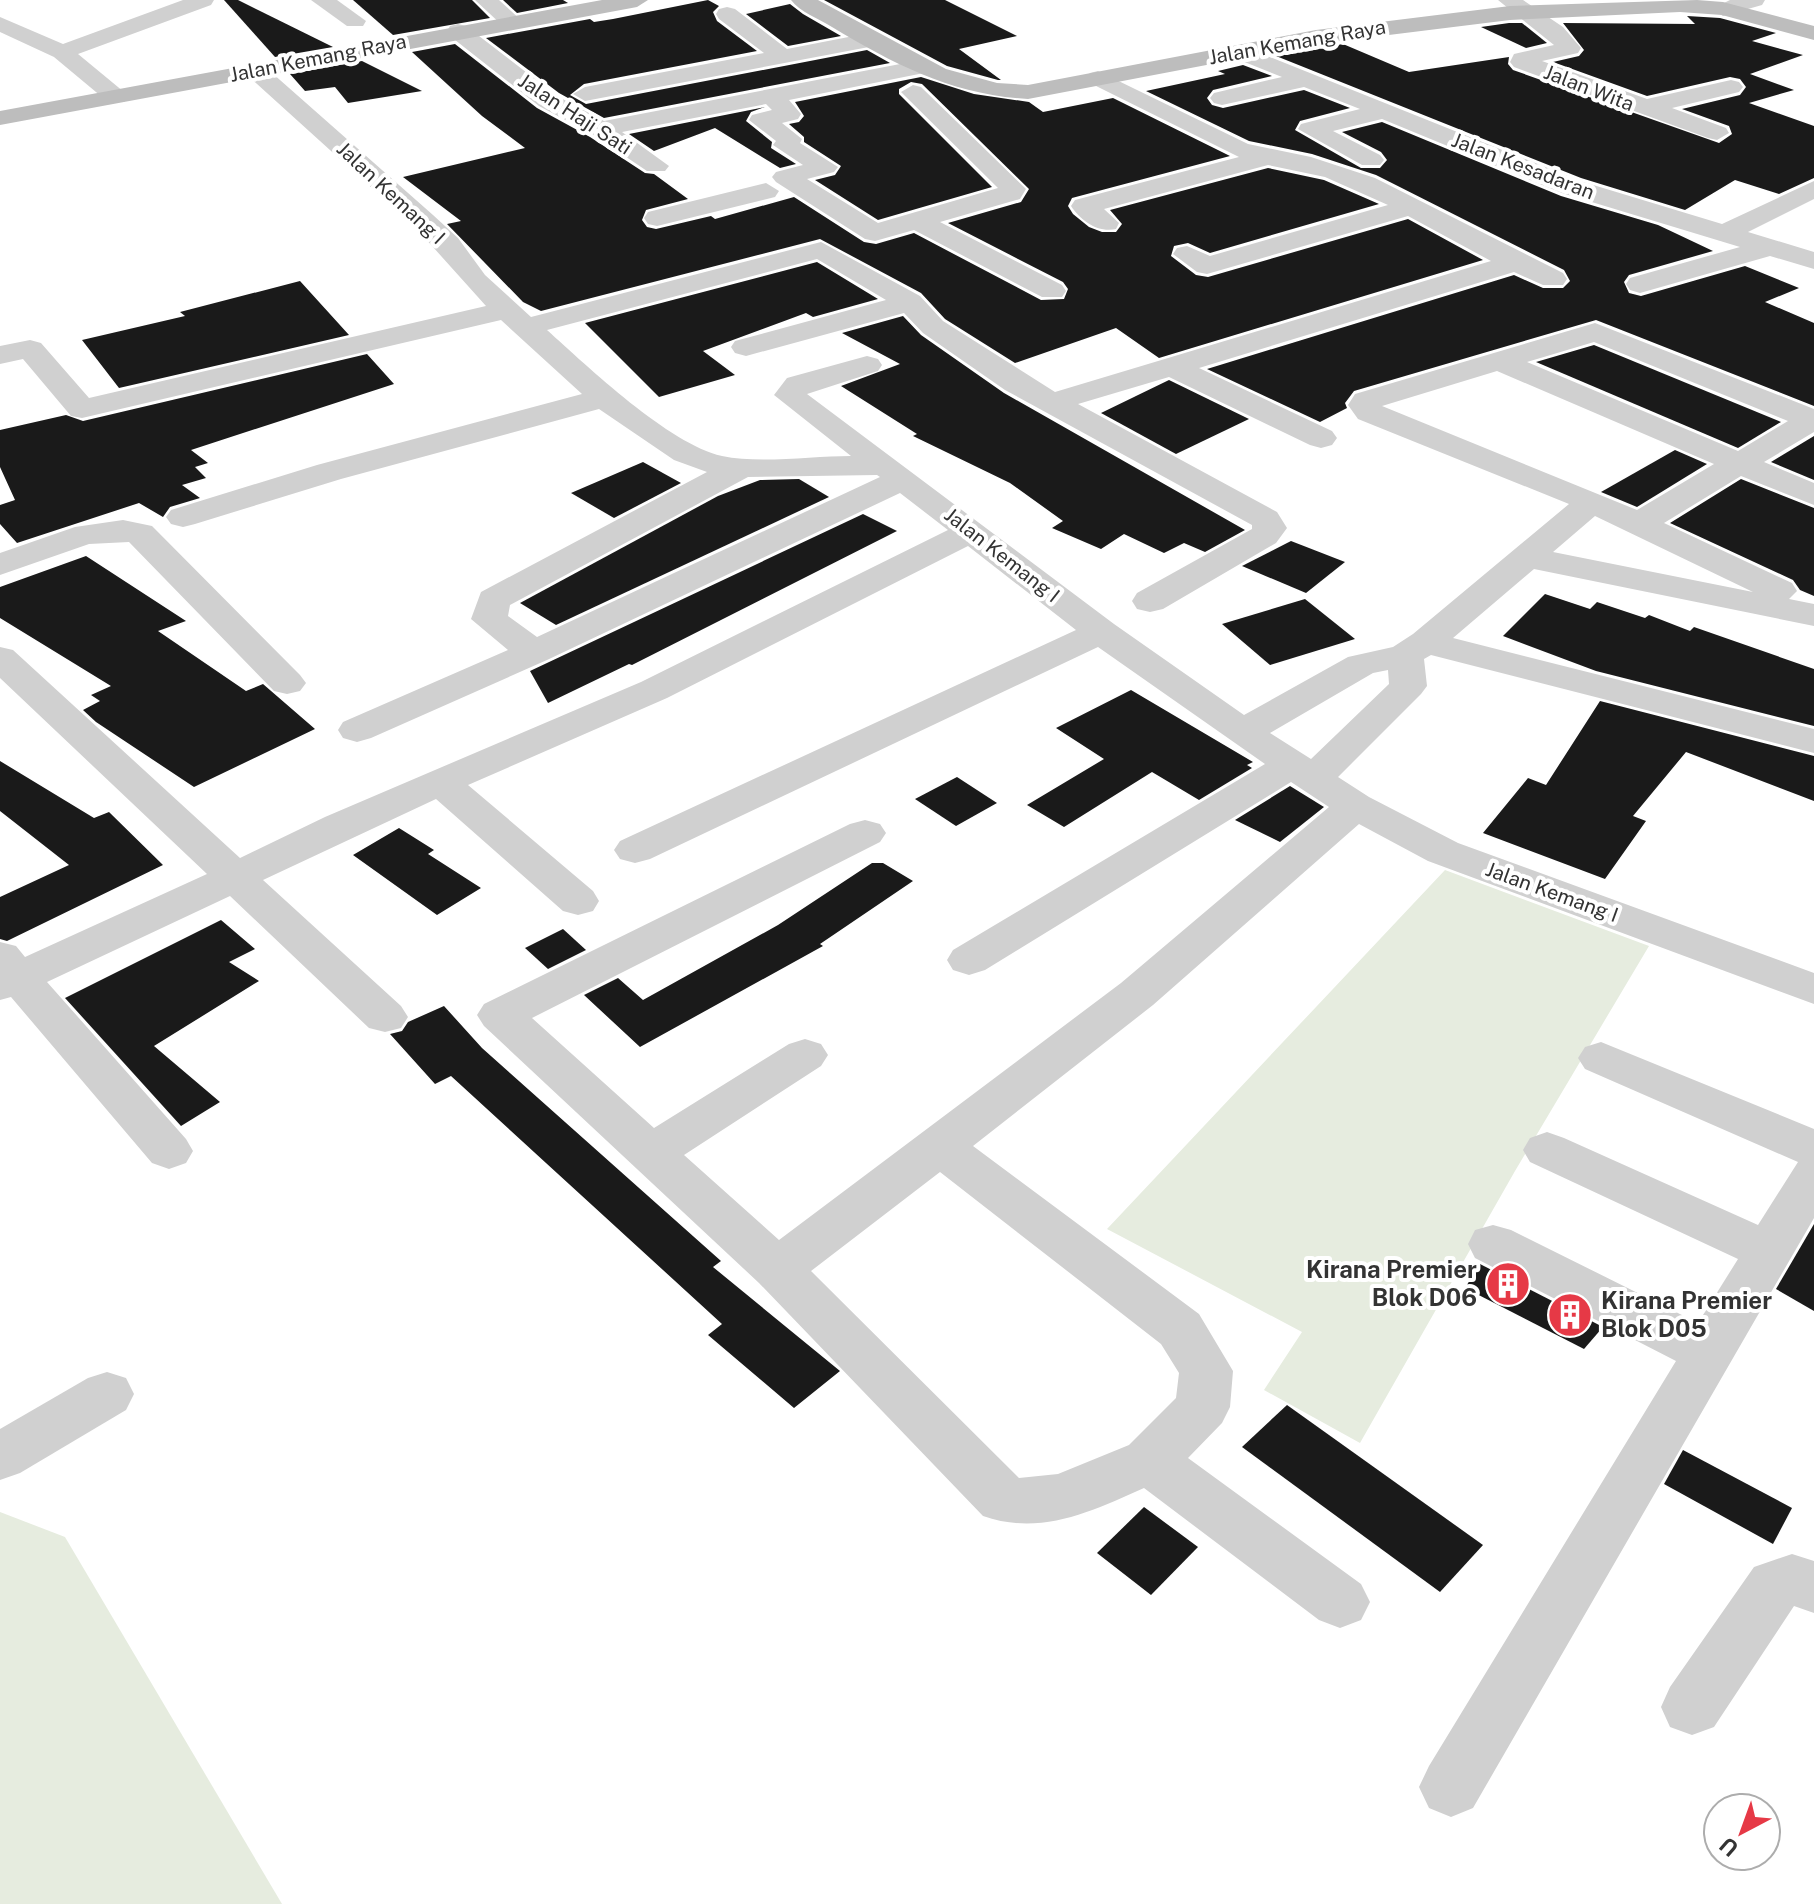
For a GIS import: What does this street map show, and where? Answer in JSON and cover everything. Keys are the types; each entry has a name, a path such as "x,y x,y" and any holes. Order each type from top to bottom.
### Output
{"street":[{"path":"62,52 203,0"},
{"path":"322,0 355,21"},
{"path":"486,0 512,22"},
{"name":"Jalan Kemang Raya","path":"0,118 637,0"},
{"path":"774,98 789,114 761,120 790,139 786,145 825,167 785,177 875,233 921,223 1004,197 1013,189 988,158 933,114 917,80 869,40 802,0"},
{"path":"1723,5 1754,0"},
{"name":"Jalan Kemang Raya","path":"917,80 954,83 980,90 1028,92 1378,27 1518,6 1723,5 1814,33"},
{"name":"Jalan Wita","path":"1518,6 1555,32 1570,48 1522,59 1522,62 1717,133"},
{"path":"727,14 782,56"},
{"path":"0,24 62,52 116,97"},
{"name":"Jalan Haji Sati","path":"458,31 548,101 601,129 656,166"},
{"path":"585,94 869,40"},
{"name":"Jalan Kesadaran","path":"1240,52 1571,187 1814,261"},
{"name":"Jalan Kemang I","path":"255,70 424,221 448,244 475,281 604,398 685,453 717,465 894,472 1101,632 1301,772 1355,806 1443,852 1814,989"},
{"path":"1098,78 1239,149 1311,163 1385,193 1482,247 1553,279"},
{"path":"1222,98 1306,79"},
{"path":"601,129 651,117 917,80"},
{"path":"874,100 917,80"},
{"path":"1642,108 1731,87"},
{"path":"1376,162 1310,129 1383,111"},
{"path":"1106,223 1084,206 1268,157"},
{"path":"1726,233 1814,189"},
{"path":"657,218 766,191"},
{"path":"1385,193 1187,254 1207,266 1412,206"},
{"path":"712,204 733,223"},
{"path":"921,223 1052,291"},
{"path":"1640,284 1772,247"},
{"path":"0,355 30,349 82,409 701,281 764,250 821,250 910,302 951,341 1050,403 1265,519 1270,528 1264,536 1150,601"},
{"path":"1050,403 1516,262"},
{"path":"746,347 910,302"},
{"path":"1813,420 1595,332 1372,398 1364,405 1369,412 1592,502 1814,607"},
{"path":"1499,361 1814,495"},
{"path":"357,730 534,652 894,472 789,395 798,385 867,365"},
{"path":"1169,365 1321,438"},
{"path":"183,517 329,472 604,398"},
{"path":"1638,524 1813,420"},
{"path":"534,652 489,619 494,600 742,467"},
{"path":"1243,732 1361,665 1415,649 1592,502"},
{"path":"0,565 70,539 110,530 140,533 287,683"},
{"path":"169,1151 6,973 237,876 340,826 654,690 972,531"},
{"path":"1526,557 1814,615"},
{"path":"635,850 1101,632"},
{"path":"1415,649 1814,741"},
{"path":"969,960 1301,772 1408,686 1415,649"},
{"path":"0,658 385,1017"},
{"path":"442,783 578,901"},
{"path":"777,1269 1137,994 1355,806"},
{"path":"865,833 500,1015 777,1269 1003,1499 1020,1504 1041,1503 1149,1461 1203,1407 1206,1371 1180,1329 940,1146"},
{"path":"651,1153 805,1055"},
{"path":"1601,1058 1814,1149"},
{"path":"1547,1150 1768,1251"},
{"path":"1451,1787 1814,1175"},
{"path":"1493,1244 1707,1352"},
{"path":"0,1457 107,1394"},
{"path":"1149,1461 1340,1602"},
{"path":"1692,1707 1775,1585 1792,1580 1814,1587"}],"shaded area":[{"path":"1445,870 1649,946 1515,1171 1360,1443 1264,1390 1302,1332 1107,1229"},
{"path":"0,1512 65,1537 282,1904 0,1904"}],"building":[{"path":"224,0 238,0 333,47 275,57"},
{"path":"353,0 472,0 490,18 393,35"},
{"path":"503,0 563,0 568,3 517,13"},
{"path":"708,0 719,6 713,12 717,21 757,51 584,84 570,95 586,104 867,50 890,63 604,118 559,93 486,38 590,19 594,22 613,19"},
{"path":"824,0 945,0 1017,36 959,49 1001,80 998,80 947,66"},
{"path":"790,4 841,36 788,46 746,14"},
{"path":"1687,16 1720,18 1776,33 1752,41 1803,55 1750,74 1794,90 1749,103 1814,126 1814,178 1779,194 1735,180 1685,210 1581,178 1276,56 1343,44 1409,72 1509,57 1508,64 1513,70 1719,143 1732,134 1729,126 1682,109 1740,95 1746,87 1740,79 1730,77 1647,96 1553,62 1579,56 1584,50 1563,23 1695,24"},
{"path":"1522,23 1547,43 1526,48 1481,27"},
{"path":"455,44 537,108 590,137 645,173 654,174 688,199 646,210 642,220 647,227 656,229 711,216 715,219 794,197 864,242 876,244 914,233 1041,300 1064,299 1068,289 1063,282 948,223 1021,202 1029,189 922,84 911,82 899,89 899,94 992,187 878,220 815,180 835,175 841,166 804,142 804,137 789,124 799,122 804,116 795,102 921,77 974,94 1029,102 1043,112 1113,98 1230,156 1072,198 1068,206 1073,214 1089,227 1102,232 1116,232 1122,224 1110,210 1268,168 1324,180 1379,204 1210,253 1188,243 1174,246 1171,256 1196,275 1208,277 1408,219 1483,260 1159,358 1116,328 1015,363 945,319 921,293 820,239 541,311 523,302 447,224 461,221 403,177 525,148 482,116 412,52"},
{"path":"362,61 422,91 348,103 335,87 305,91 290,74"},
{"path":"1243,65 1272,76 1213,90 1207,98 1212,105 1223,108 1304,90 1350,108 1300,121 1295,130 1361,168 1380,168 1387,160 1381,152 1342,132 1382,122 1561,196 1658,225 1713,251 1629,275 1624,282 1629,293 1641,296 1745,266 1799,288 1765,302 1814,323 1814,406 1596,320 1354,391 1345,403 1347,408 1320,422 1207,369 1514,275 1543,288 1563,288 1570,281 1564,270 1376,175 1312,154 1249,141 1146,91 1225,74 1218,71"},
{"path":"765,107 751,112 746,121 772,142 771,148 796,164 780,168 715,128 654,151 629,134"},
{"path":"817,262 878,299 813,317 806,313 703,351 735,375 659,397 585,323"},
{"path":"300,281 349,335 119,388 82,340 185,316 180,312"},
{"path":"903,316 921,335 1004,393 1245,530 1205,552 1184,543 1164,553 1124,534 1101,549 1052,528 1063,521 1010,483 913,436 917,434 841,386 900,364 842,333"},
{"path":"1594,345 1781,422 1738,448 1536,362"},
{"path":"367,354 394,384 191,450 208,463 195,467 206,478 182,485 200,498 170,507 163,517 139,503 17,543 0,524 0,505 15,500 0,467 0,430 66,415 83,421"},
{"path":"1169,380 1249,419 1176,454 1101,413"},
{"path":"1814,436 1814,480 1771,462"},
{"path":"1675,450 1707,464 1637,507 1601,492"},
{"path":"643,462 681,483 614,518 571,493"},
{"path":"799,479 829,497 556,625 520,603 718,496 760,480"},
{"path":"1741,479 1814,508 1814,596 1800,590 1793,580 1670,523"},
{"path":"863,514 897,531 632,665 548,703 530,671"},
{"path":"1291,541 1345,562 1306,593 1242,566"},
{"path":"86,556 186,621 158,631 246,691 263,684 315,729 194,787 96,722 83,710 100,701 91,695 111,686 0,618 0,587"},
{"path":"1545,594 1590,609 1597,602 1645,618 1649,615 1690,631 1694,627 1814,669 1814,726 1596,671 1503,636"},
{"path":"1305,599 1355,639 1270,665 1222,624"},
{"path":"1131,690 1253,762 1247,765 1252,768 1199,800 1152,772 1064,827 1027,805 1104,759 1056,728"},
{"path":"1600,701 1814,756 1814,801 1686,752 1633,816 1646,821 1605,879 1483,833 1528,778 1546,785"},
{"path":"0,761 94,818 109,812 163,865 7,941 0,939 0,897 69,865 0,811"},
{"path":"957,777 997,803 956,826 915,799"},
{"path":"1290,786 1324,807 1280,842 1235,820"},
{"path":"399,828 434,850 428,854 481,888 437,915 353,855"},
{"path":"872,863 883,863 913,881 820,944 823,946 640,1047 584,995 618,978 643,1000 778,925"},
{"path":"221,920 255,949 229,962 259,981 154,1046 220,1102 181,1126 65,998"},
{"path":"563,929 586,950 548,969 525,948"},
{"path":"444,1006 482,1048 721,1261 713,1267 840,1371 794,1408 708,1335 722,1324 451,1076 435,1084 390,1034 402,1031 408,1022"},
{"path":"1814,1224 1814,1311 1776,1289"},
{"path":"1480,1264 1603,1327 1584,1349 1465,1288"},
{"path":"1287,1405 1483,1545 1440,1592 1242,1447"},
{"path":"1683,1450 1792,1508 1773,1544 1664,1484"},
{"path":"1144,1507 1198,1547 1151,1595 1097,1553"}],"place":[{"name":"Kirana Premier Blok D06","path":"1508,1284"},
{"name":"Kirana Premier Blok D05","path":"1570,1315"}]}
